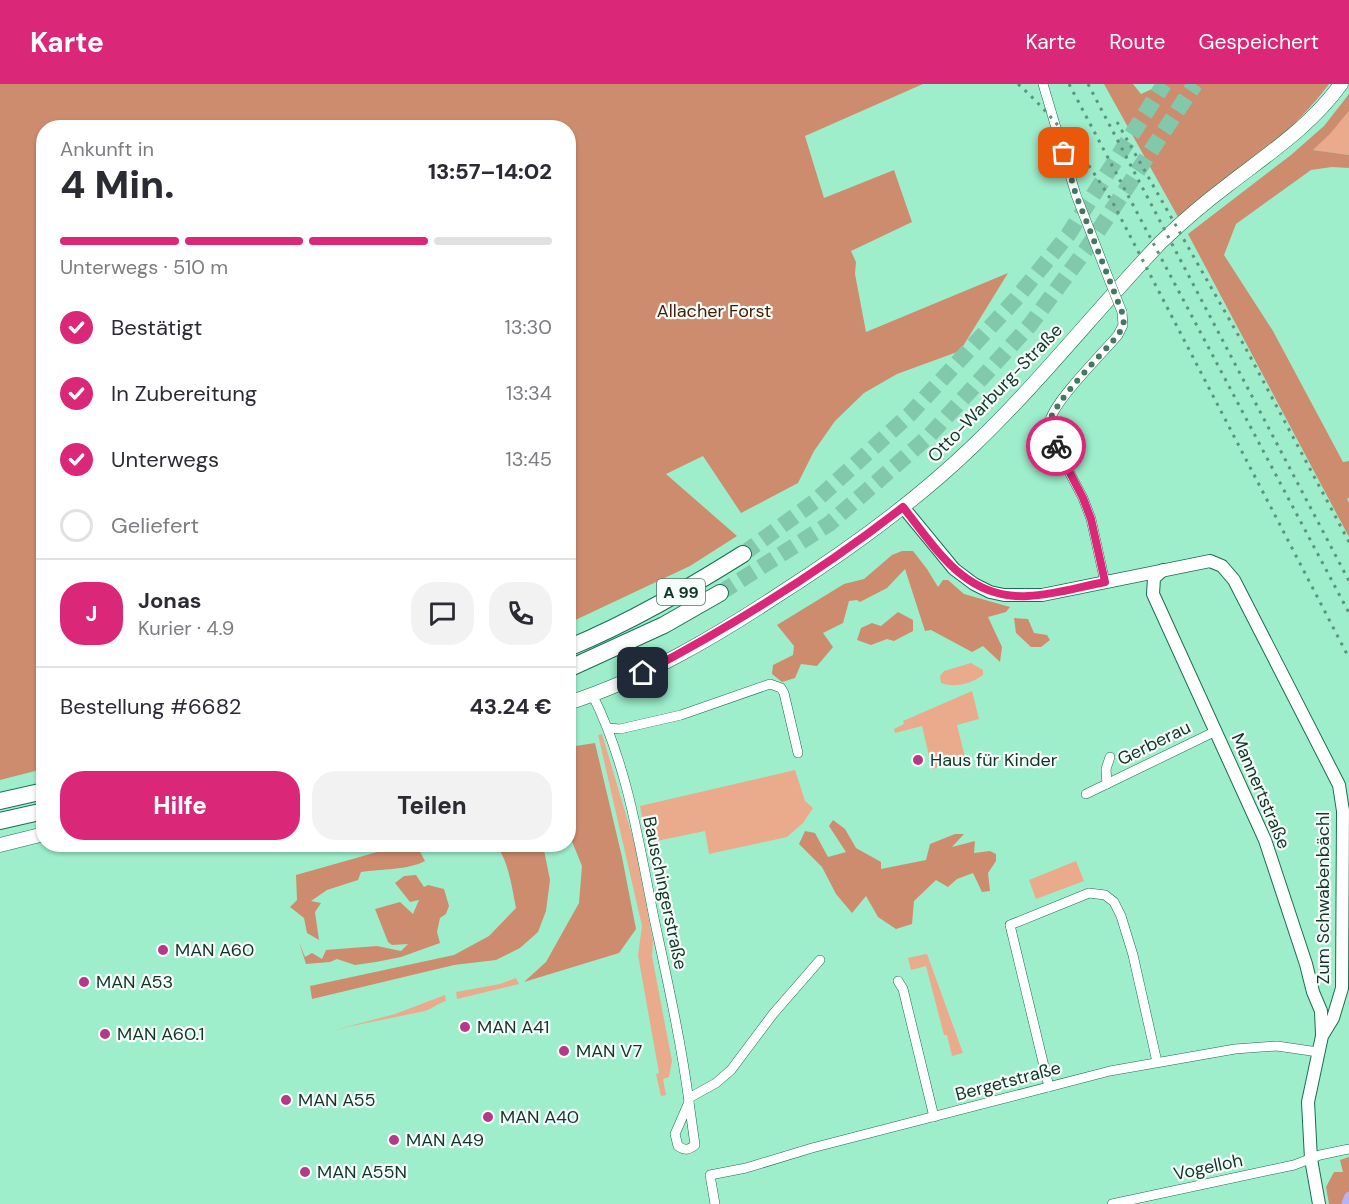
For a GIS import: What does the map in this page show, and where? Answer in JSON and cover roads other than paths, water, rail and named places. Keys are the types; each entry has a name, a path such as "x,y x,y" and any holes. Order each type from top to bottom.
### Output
{"highway":[{"name":"A 99","path":"576,644 650,609 696,584 743,554"},
{"name":"A 99","path":"576,665 664,625 720,592"},
{"path":"0,801 36,792"},
{"path":"0,821 36,813"}],"main road":[{"name":"Otto-Warburg-Straße","path":"576,700 643,673 753,612 837,557 903,507 973,447 1161,242 1202,206 1312,118 1341,84"},
{"path":"0,845 36,836"}],"street":[{"path":"1043,84 1076,195 1122,312 1124,325 1067,394 1050,418 1048,426 1087,508 1105,582"},
{"name":"Zum Schwabenbächl","path":"903,507 954,569 974,585 1004,595 1030,596 1210,561 1222,566 1230,574 1339,785 1343,811 1342,988 1333,1018 1322,1036 1308,1102 1311,1159 1319,1204"},
{"path":"1154,594 1154,578 1163,570"},
{"name":"Zum Schwabenbächl","path":"1105,582 1136,582 1154,594"},
{"name":"Mannertstraße","path":"1154,594 1265,840 1321,1011 1322,1036"},
{"path":"608,728 620,729 681,715 770,684 781,688 784,693 798,753"},
{"name":"Bauschingerstraße","path":"592,694 608,728 640,846 689,1100 716,1083 731,1070 773,1014 820,960"},
{"name":"Gerberau","path":"1086,794 1216,731"},
{"name":"Gerberau","path":"1107,784 1106,769 1110,757"},
{"path":"1049,1087 1010,926 1089,893 1105,895 1114,902 1121,916 1133,955 1157,1062"},
{"path":"898,981 902,986 934,1117"},
{"name":"Bergetstraße","path":"715,1204 710,1175 746,1168 812,1148 1110,1071 1235,1049 1277,1046 1318,1053"},
{"name":"Vogelloh","path":"1112,1204 1231,1179 1349,1149"}],"waterway":[{"path":"1346,1204 1349,1196"}],"tunnel":[{"path":"743,554 814,502 910,414 1015,300 1068,235 1164,84"},
{"path":"720,593 829,524 929,436 1030,325 1085,251 1195,84"}],"railway":[{"path":"1018,84 1046,111 1070,140 1113,203 1349,658"},
{"path":"1069,84 1349,613"},
{"path":"1088,84 1349,581"},
{"path":"1117,122 1245,347 1349,542"}],"place":[{"name":"Haus für Kinder","path":"918,760"},
{"name":"MAN A60","path":"163,950"},
{"name":"MAN A53","path":"84,982"},
{"name":"MAN A41","path":"465,1027"},
{"name":"MAN A60.1","path":"105,1034"},
{"name":"MAN V7","path":"564,1051"},
{"name":"MAN A55","path":"286,1100"},
{"name":"MAN A40","path":"488,1117"},
{"name":"MAN A49","path":"394,1140"},
{"name":"MAN A55N","path":"305,1172"}],"park label":[{"name":"Allacher Forst","path":"714,311"}]}
